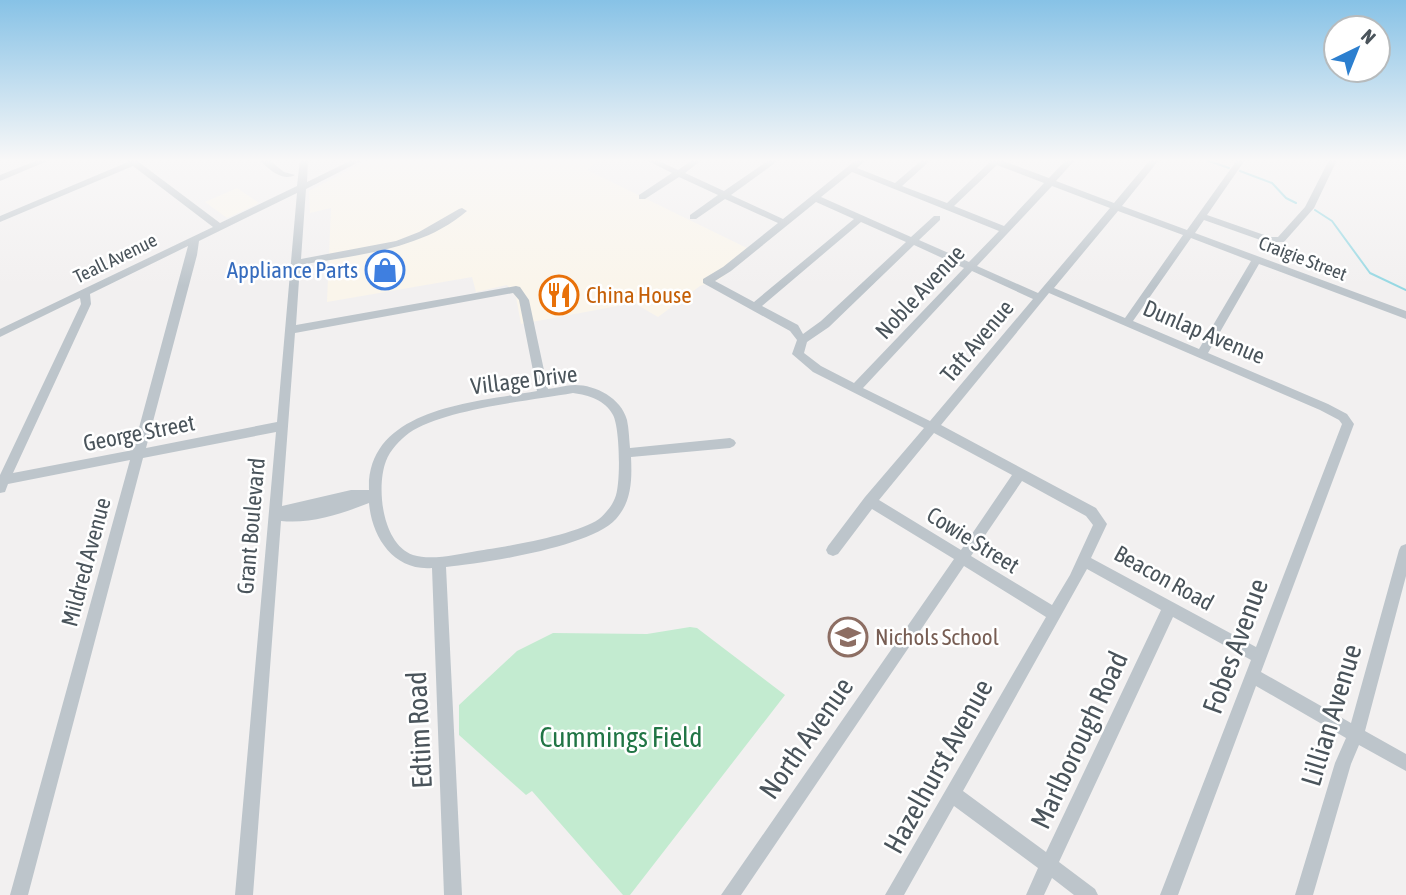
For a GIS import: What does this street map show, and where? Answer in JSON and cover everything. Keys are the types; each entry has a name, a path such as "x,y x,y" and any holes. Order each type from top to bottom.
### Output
{"street":[{"path":"0,219 40,202"},
{"path":"185,202 219,227"},
{"name":"Teall Avenue","path":"0,333 271,202"},
{"name":"Grant Boulevard","path":"244,895 301,202"},
{"path":"693,217 715,202"},
{"path":"742,202 785,223"},
{"path":"802,340 794,328 707,281 810,202"},
{"path":"823,202 1040,298"},
{"path":"937,202 1006,229"},
{"path":"948,206 952,202"},
{"name":"Noble Avenue","path":"855,389 1032,202"},
{"name":"Craigie Street","path":"1103,202 1406,315"},
{"name":"Taft Avenue","path":"833,550 870,501 1121,202"},
{"path":"1127,322 1212,202"},
{"path":"1202,216 1269,240 1281,240 1312,202"},
{"path":"258,208 286,205 299,217"},
{"path":"295,263 398,244 422,234 462,211"},
{"path":"755,307 860,218"},
{"path":"937,218 825,324 802,340 798,355 804,361 881,403 934,427 1021,474"},
{"name":"Mildred Avenue","path":"19,895 192,255 194,239"},
{"path":"1202,354 1257,259"},
{"path":"290,330 516,289 524,300 544,394"},
{"name":"Dunlap Avenue","path":"1048,289 1343,417"},
{"path":"2,484 86,304 85,292"},
{"name":"Village Drive","path":"581,390 605,398 618,411 624,453 623,497 613,513 596,527 491,554 439,563 414,561 396,550 380,523 374,495 375,476 386,449 407,427 429,416 544,394 581,390"},
{"name":"Fobes Avenue","path":"1169,895 1275,612 1344,440 1348,424 1343,417"},
{"name":"George Street","path":"2,484 282,426"},
{"path":"624,453 730,443"},
{"name":"Hazelhurst Avenue","path":"894,895 954,795 1054,614 1100,524 1094,514 1021,474"},
{"name":"North Avenue","path":"730,895 1021,474"},
{"path":"275,515 292,518 351,505 374,495"},
{"name":"Cowie Street","path":"870,501 1054,614"},
{"name":"Lillian Avenue","path":"1304,895 1343,763 1356,734 1406,550"},
{"name":"Beacon Road","path":"1083,560 1260,657"},
{"name":"Edtim Road","path":"439,563 453,895"},
{"name":"Marlborough Road","path":"1035,895 1170,607"},
{"path":"1253,676 1406,763"},
{"path":"954,795 1089,895"}],"shaded area":[{"path":"205,202 257,202 259,203 227,218"},
{"path":"309,202 652,202 753,251 720,279 700,286 658,317 634,303 521,324 516,297 507,285 476,292 472,277 327,302 331,208 310,213"}],"green space":[{"name":"Cummings Field","path":"697,628 785,695 630,895 623,895 532,791 526,795 459,735 459,705 517,651 553,633 647,634"}],"waterway":[{"path":"1315,210 1332,221 1370,273 1406,290"}],"place":[{"name":"Appliance Parts","path":"385,270"},
{"name":"China House","path":"559,295"},
{"name":"Nichols School","path":"848,637"}]}
